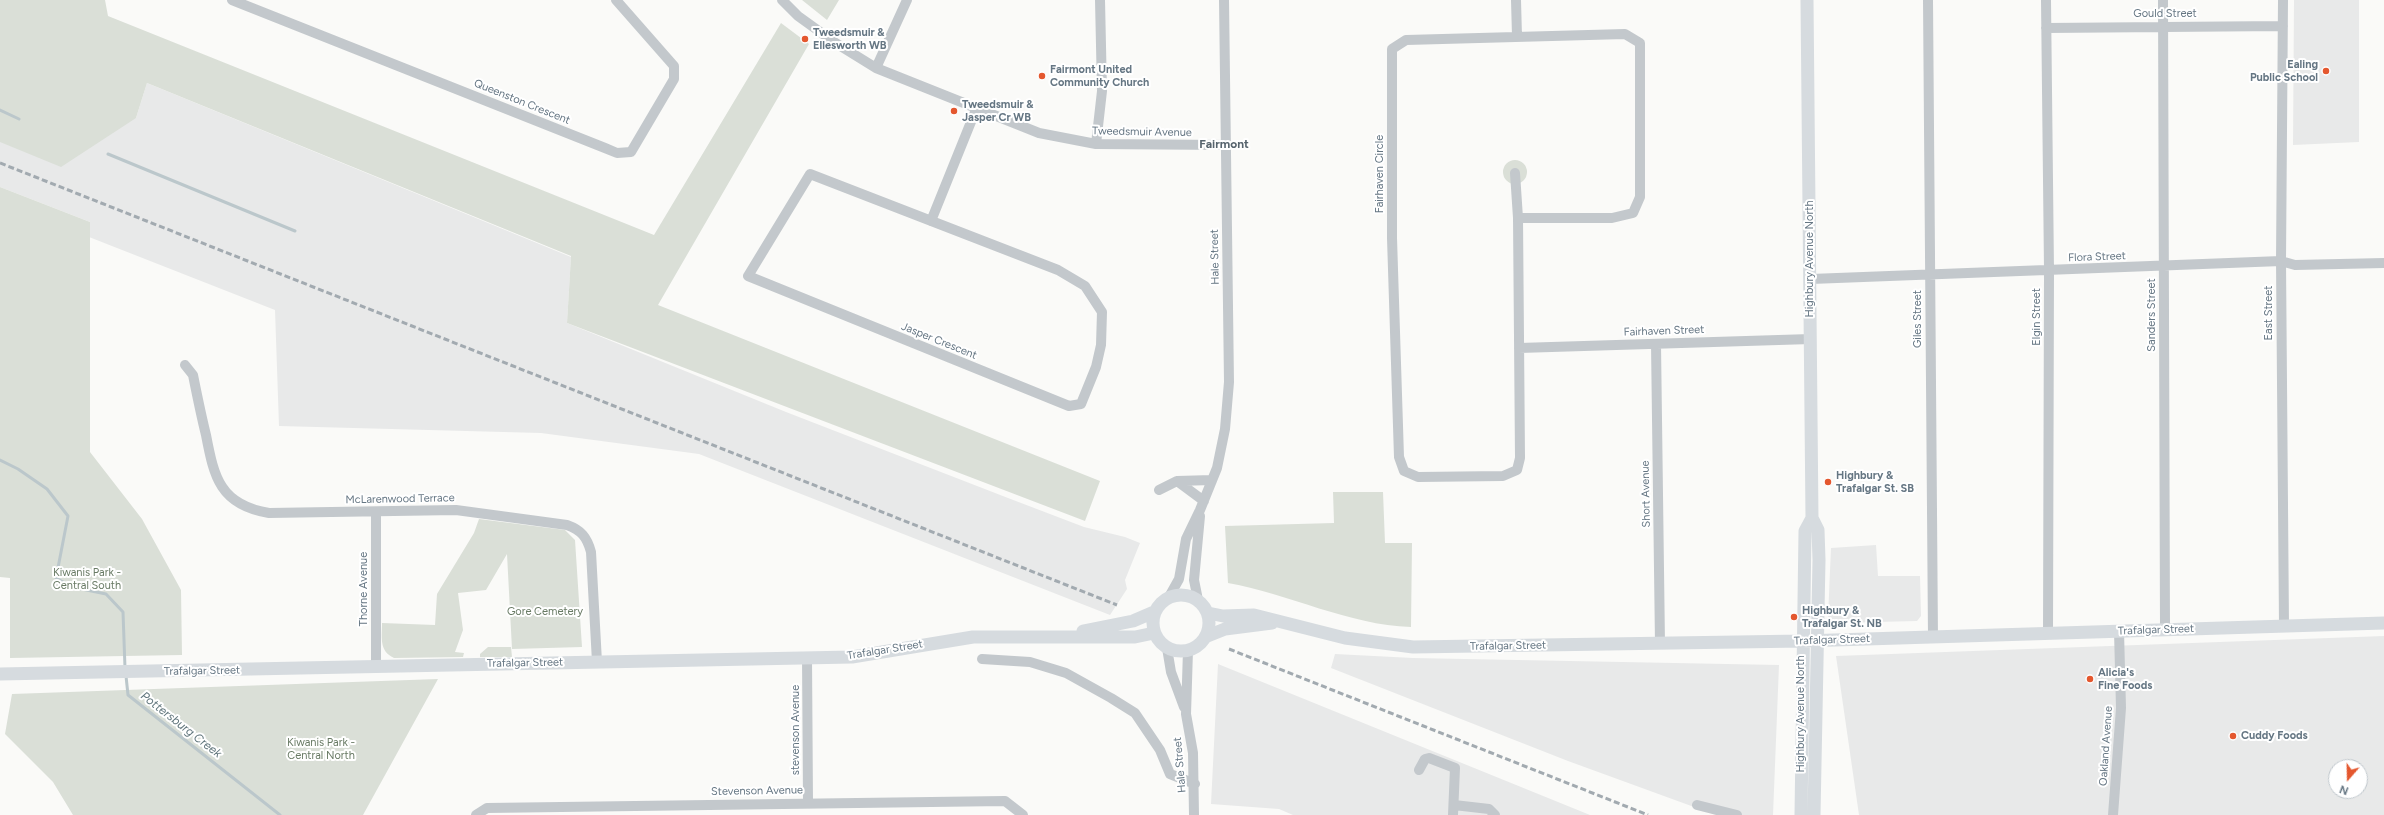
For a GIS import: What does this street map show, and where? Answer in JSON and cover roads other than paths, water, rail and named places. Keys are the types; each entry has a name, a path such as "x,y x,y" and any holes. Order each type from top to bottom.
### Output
{"main road":[{"name":"Highbury Avenue North","path":"1807,0 1811,278 1812,518 1818,530 1819,641 1814,814"},
{"name":"Highbury Avenue North","path":"1801,811 1802,641 1805,531 1812,518"},
{"path":"1184,594 1198,600 1208,613 1209,625 1206,637 1198,645 1188,650 1178,651 1167,648 1159,642 1154,633 1152,622 1154,612 1160,603 1169,597 1184,594"},
{"name":"Trafalgar Street","path":"1049,637 1133,621 1154,612"},
{"name":"Trafalgar Street","path":"1208,613 1223,616 1254,615 1345,638 1413,647 1819,641 2384,623"},
{"name":"Trafalgar Street","path":"1206,637 1225,629 1282,622"},
{"name":"Trafalgar Street","path":"0,674 852,657 973,637 1135,637 1154,633"}],"street":[{"name":"Queenston Crescent","path":"232,0 617,153 631,152 674,79 674,66 616,0"},
{"name":"Tweedsmuir Avenue","path":"782,0 798,16 834,42 876,68 1039,133 1096,144 1226,145"},
{"path":"876,68 907,0"},
{"path":"1096,144 1102,91 1100,0"},
{"name":"Hale Street","path":"1169,597 1179,579 1186,539 1202,506 1212,480 1225,429 1229,382 1224,0"},
{"path":"1516,0 1517,36"},
{"name":"Giles Street","path":"1928,0 1933,637"},
{"name":"Elgin Street","path":"2046,0 2049,270 2048,634"},
{"name":"Sanders Street","path":"2163,0 2165,630"},
{"name":"East Street","path":"2283,0 2281,261 2284,626"},
{"name":"Gould Street","path":"2046,28 2283,26"},
{"name":"Fairhaven Circle","path":"1625,34 1640,43 1640,197 1633,213 1612,218 1518,218 1520,458 1517,470 1502,476 1418,477 1404,471 1399,457 1393,254 1392,49 1406,40 1517,36 1625,34"},
{"path":"931,221 977,107"},
{"path":"1515,173 1518,218"},
{"name":"Jasper Crescent","path":"810,174 931,221 1058,270 1085,286 1102,312 1101,345 1096,367 1081,404 1069,406 748,276 810,174"},
{"name":"Flora Street","path":"1811,278 2164,267 2281,261 2295,265 2384,262"},
{"name":"Fairhaven Street","path":"1519,348 1811,339"},
{"name":"Short Avenue","path":"1656,344 1660,644"},
{"name":"McLarenwood Terrace","path":"185,365 193,375 214,472 222,486 233,498 247,507 269,513 456,510 567,525 577,529 588,541 591,552 597,662"},
{"path":"1159,490 1177,481 1212,480"},
{"path":"1177,481 1202,506"},
{"name":"Hale Street","path":"1198,600 1194,580 1202,506"},
{"name":"Thorne Avenue","path":"376,512 376,666"},
{"name":"Oakland Avenue","path":"2113,815 2121,708 2119,632"},
{"name":"Hale Street","path":"1167,648 1171,672 1186,714 1193,753 1195,784 1194,815"},
{"name":"Hale Street","path":"1186,714 1188,650"},
{"name":"stevenson Avenue","path":"807,657 808,802"},
{"path":"982,659 1030,662 1066,674 1112,698 1135,713 1160,750 1170,774 1195,784"},
{"path":"1419,770 1425,759 1429,758 1455,768 1453,810 1489,809 1495,815"},
{"name":"Stevenson Avenue","path":"476,815 487,808 604,811 808,802 1005,801 1023,815"},
{"path":"1697,805 1737,815"}],"waterway":[{"path":"0,110 19,119"},
{"path":"108,154 295,231"},
{"name":"Pottersburg Creek","path":"0,460 18,469 47,489 68,516 56,578 72,587 106,594 123,612 125,668"},
{"name":"Pottersburg Creek","path":"126,676 128,695 280,815"}],"railway":[{"path":"0,163 1117,605"},
{"path":"1229,649 1648,815"}],"place":[{"name":"Tweedsmuir & Ellesworth WB","path":"805,39"},
{"name":"Ealing Public School","path":"2326,71"},
{"name":"Fairmont United Community Church","path":"1042,76"},
{"name":"Tweedsmuir & Jasper Cr WB","path":"954,111"},
{"name":"Highbury & Trafalgar St. SB","path":"1828,482"},
{"name":"Highbury & Trafalgar St. NB","path":"1794,617"},
{"name":"Alicia's Fine Foods","path":"2090,679"},
{"name":"Cuddy Foods","path":"2233,736"}],"district":[{"name":"Fairmont","path":"1224,144"}],"park label":[{"name":"Kiwanis Park - Central South","path":"87,579"},
{"name":"Gore Cemetery","path":"545,612"},
{"name":"Kiwanis Park - Central North","path":"321,749"}]}
